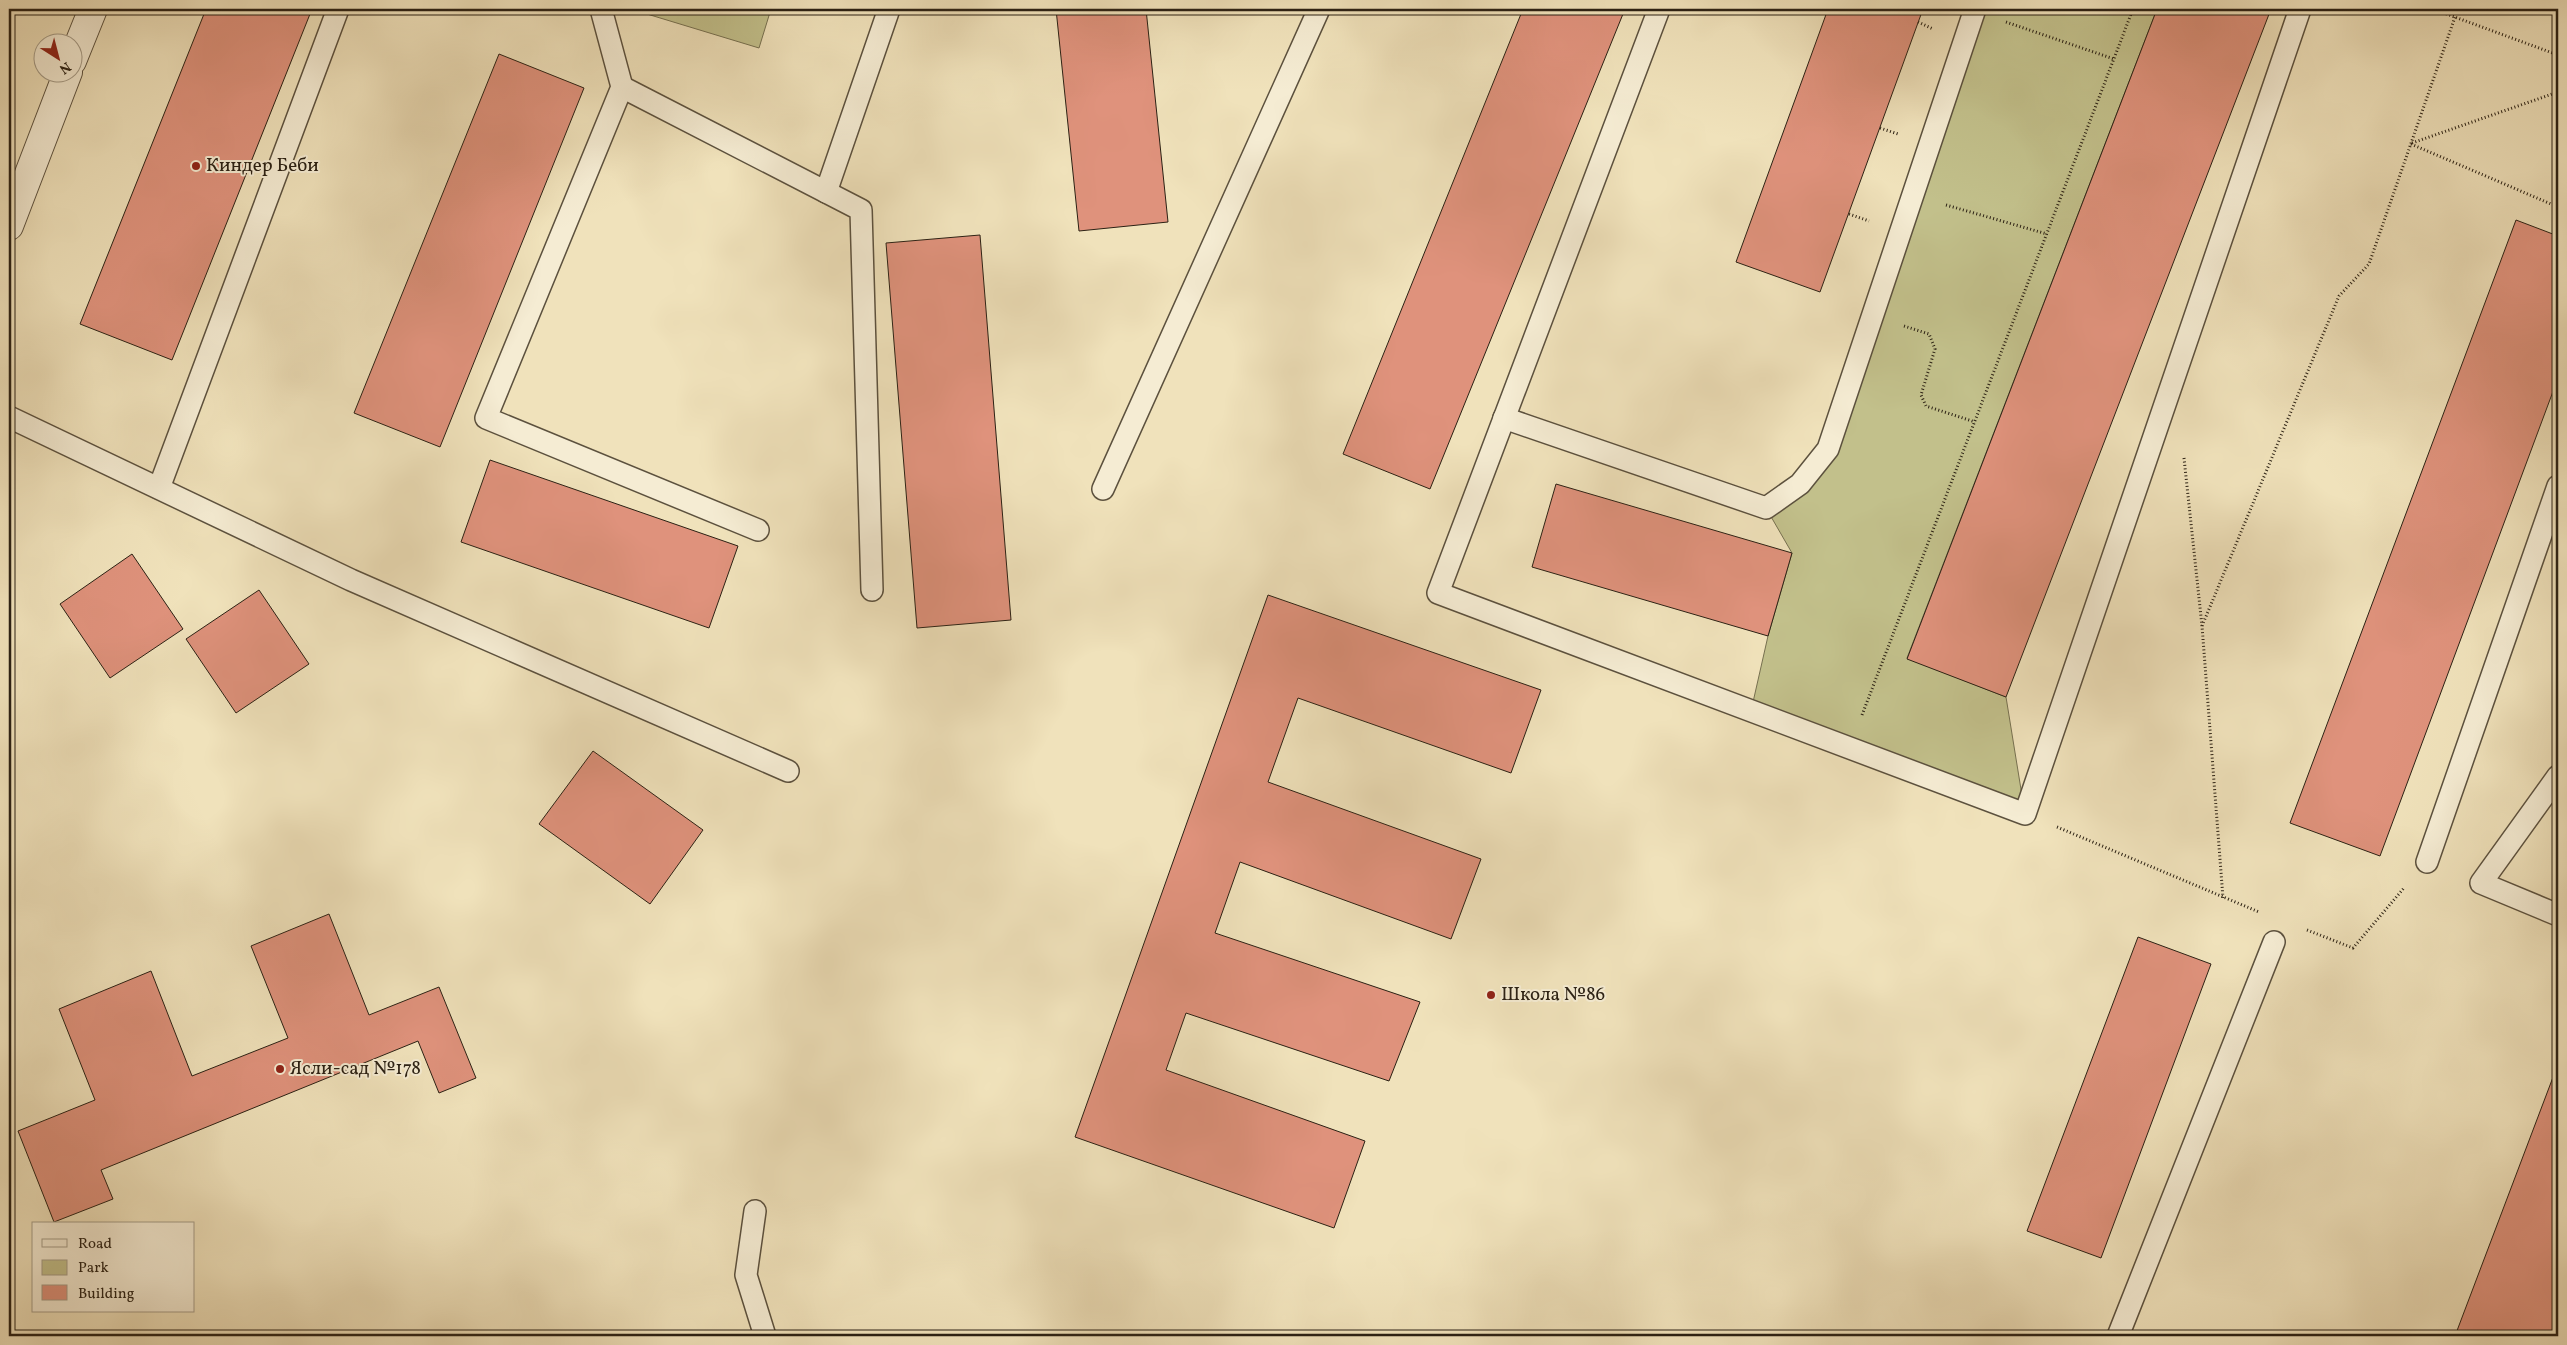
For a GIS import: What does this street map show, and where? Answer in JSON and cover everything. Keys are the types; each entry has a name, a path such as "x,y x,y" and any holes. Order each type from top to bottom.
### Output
{"street":[{"path":"82,36 93,9"},
{"path":"9,226 64,82"}],"lane":[{"path":"159,488 338,9"},
{"path":"601,9 622,87 486,418 758,530"},
{"path":"826,192 889,9"},
{"path":"1103,489 1319,9"},
{"path":"1660,9 1438,593 2025,814 2300,9"},
{"path":"1504,418 1766,508 1800,484 1828,449 1974,10"},
{"path":"622,87 861,210 872,590"},
{"path":"9,417 351,580 788,771"},
{"path":"2427,862 2558,486"},
{"path":"2558,776 2481,884 2558,915"},
{"path":"2118,1336 2274,942"},
{"path":"755,1211 746,1275 765,1336"}],"path":[{"path":"1849,748 2133,9"},
{"path":"2433,9 2558,55"},
{"path":"1974,10 2114,59"},
{"path":"2202,626 2339,296 2369,264 2455,17"},
{"path":"2411,144 2558,92"},
{"path":"2411,144 2558,208"},
{"path":"1913,195 2046,234"},
{"path":"1872,316 1929,334 1935,349 1921,395 1926,406 1975,422"},
{"path":"2183,453 2202,626 2223,898"},
{"path":"2025,814 2267,915"},
{"path":"2302,928 2353,948 2427,862"}],"green space":[{"path":"649,9 771,9 759,48 647,14"},
{"path":"1975,9 2157,9 1907,658 2006,697 2025,814 1751,711 1768,636 1792,553 1766,508 1828,449"}],"building":[{"name":"Киндер Беби","path":"206,9 312,9 172,360 80,324"},
{"path":"1056,9 1146,9 1168,222 1079,231"},
{"path":"1523,9 1625,9 1430,489 1343,454"},
{"path":"1828,9 1923,9 1820,292 1736,262"},
{"path":"2157,9 2271,9 2006,697 1907,659"},
{"path":"499,54 584,88 440,447 354,413"},
{"path":"2516,220 2558,236 2558,378 2380,856 2290,823"},
{"path":"980,235 1011,620 917,628 886,243"},
{"path":"490,460 738,546 709,628 461,542"},
{"path":"1556,484 1792,553 1768,636 1532,567"},
{"path":"132,554 183,629 110,678 60,604"},
{"path":"259,590 309,664 236,713 186,639"},
{"path":"1268,595 1541,690 1511,773 1298,698 1268,782 1481,859 1451,939 1240,862 1215,933 1420,1002 1389,1081 1186,1013 1166,1070 1365,1141 1334,1228 1075,1137"},
{"path":"593,751 703,830 650,904 539,824"},
{"path":"329,914 369,1015 439,987 476,1078 439,1093 418,1041 101,1170 113,1199 54,1222 18,1131 95,1100 59,1009 151,971 192,1076 288,1038 251,946"},
{"path":"2138,937 2211,964 2101,1258 2027,1231"},
{"path":"2558,1064 2557,1336 2455,1336"}],"place":[{"name":"Киндер Беби","path":"196,166"},
{"name":"Школа №86","path":"1491,995"},
{"name":"Ясли-сад №178","path":"280,1069"}]}
